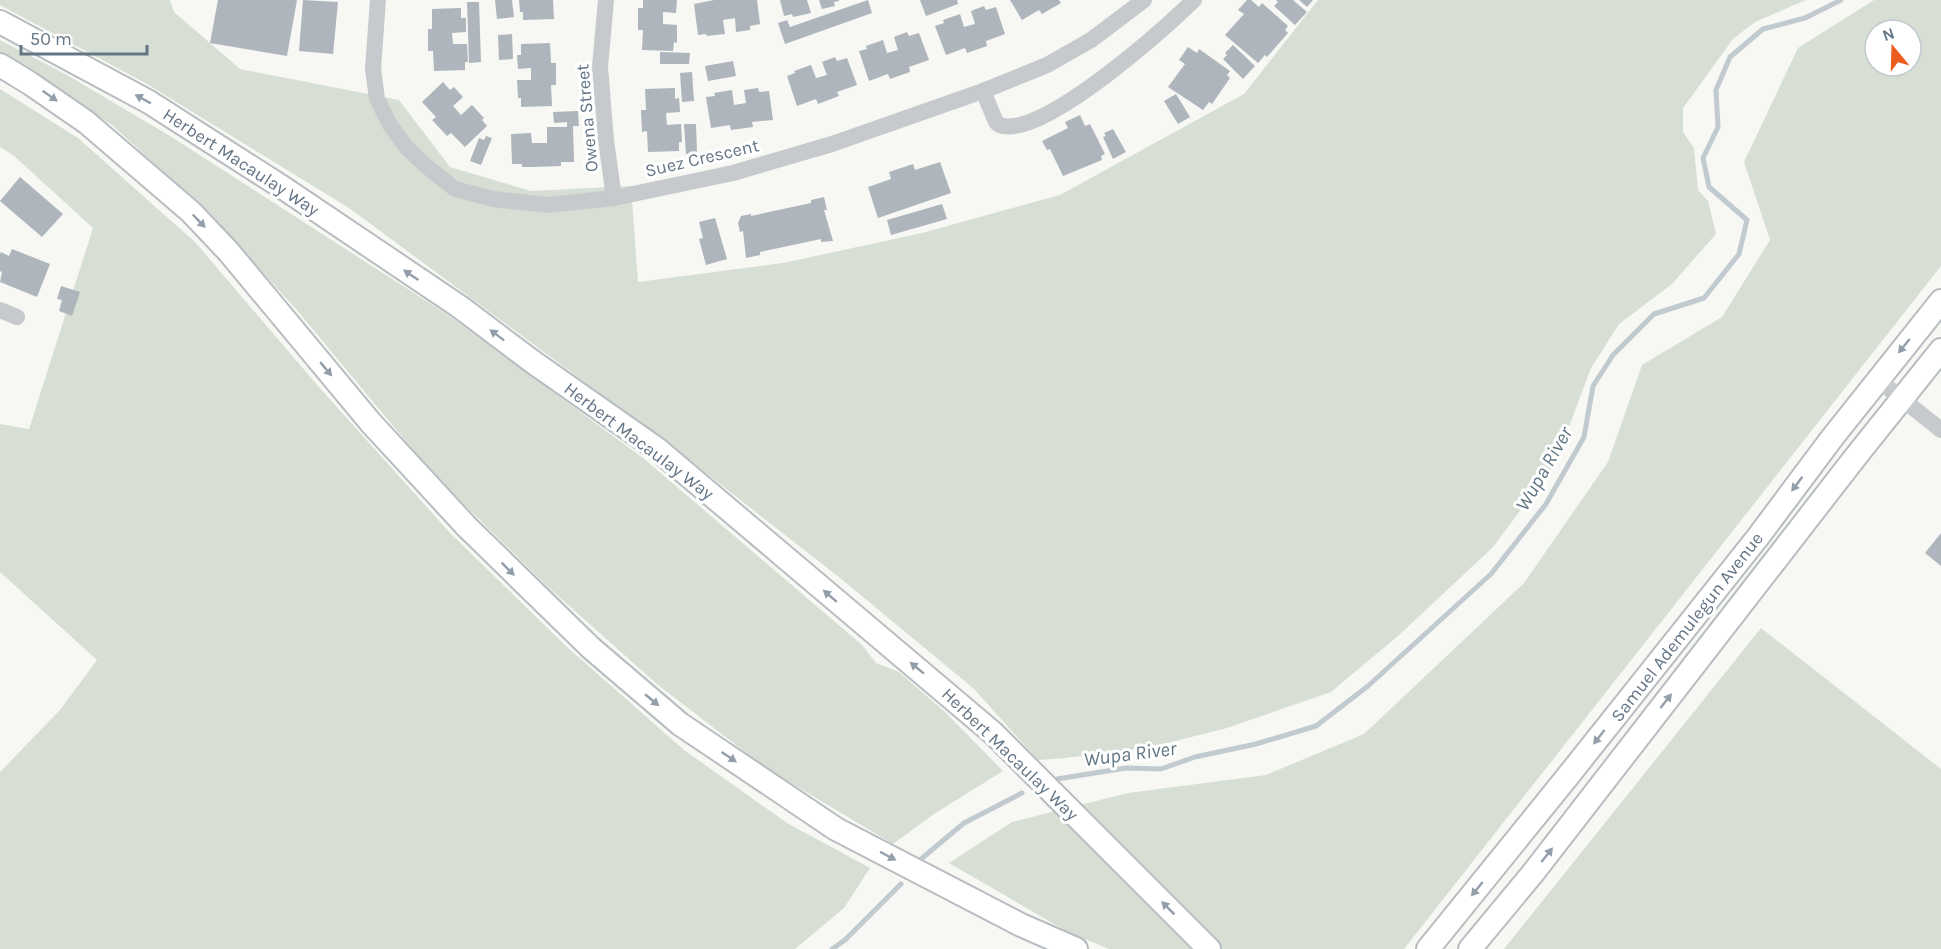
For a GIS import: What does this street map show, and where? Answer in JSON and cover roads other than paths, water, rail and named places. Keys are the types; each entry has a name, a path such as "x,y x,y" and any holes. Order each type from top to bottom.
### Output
{"main road":[{"name":"Herbert Macaulay Way","path":"0,22 148,102 285,189 460,308 657,449 993,733 1209,949"},
{"path":"0,66 31,84 86,122 191,212 228,251 371,423 467,528 591,648 680,724 836,829 1021,925 1076,949"},
{"name":"Samuel Ademulegun Avenue","path":"1428,949 1576,767 1941,301"},
{"name":"Samuel Ademulegun Avenue","path":"1470,949 1533,873 1941,350"}],"street":[{"name":"Suez Crescent","path":"378,0 373,69 377,99 390,125 407,148 455,189 493,199 548,205 614,198 733,173 832,144 983,91 1047,65 1090,40 1144,0"},
{"name":"Owena Street","path":"606,0 600,67 614,198"},
{"path":"983,91 996,122 1004,126 1027,122 1061,107 1122,64 1194,0"},
{"path":"0,310 17,317"},
{"path":"1877,380 1941,430"}],"waterway":[{"name":"Wupa River","path":"1057,779 1126,768 1161,769 1195,757 1256,744 1316,726 1368,686 1491,574 1546,504 1584,437 1593,386 1613,355 1654,314 1704,298 1739,254 1747,220 1709,187 1703,158 1718,127 1716,90 1730,57 1763,29 1805,18 1841,0"},
{"name":"Wupa River","path":"921,859 964,823 1022,793"},
{"name":"Wupa River","path":"832,949 845,940 901,884"}]}
